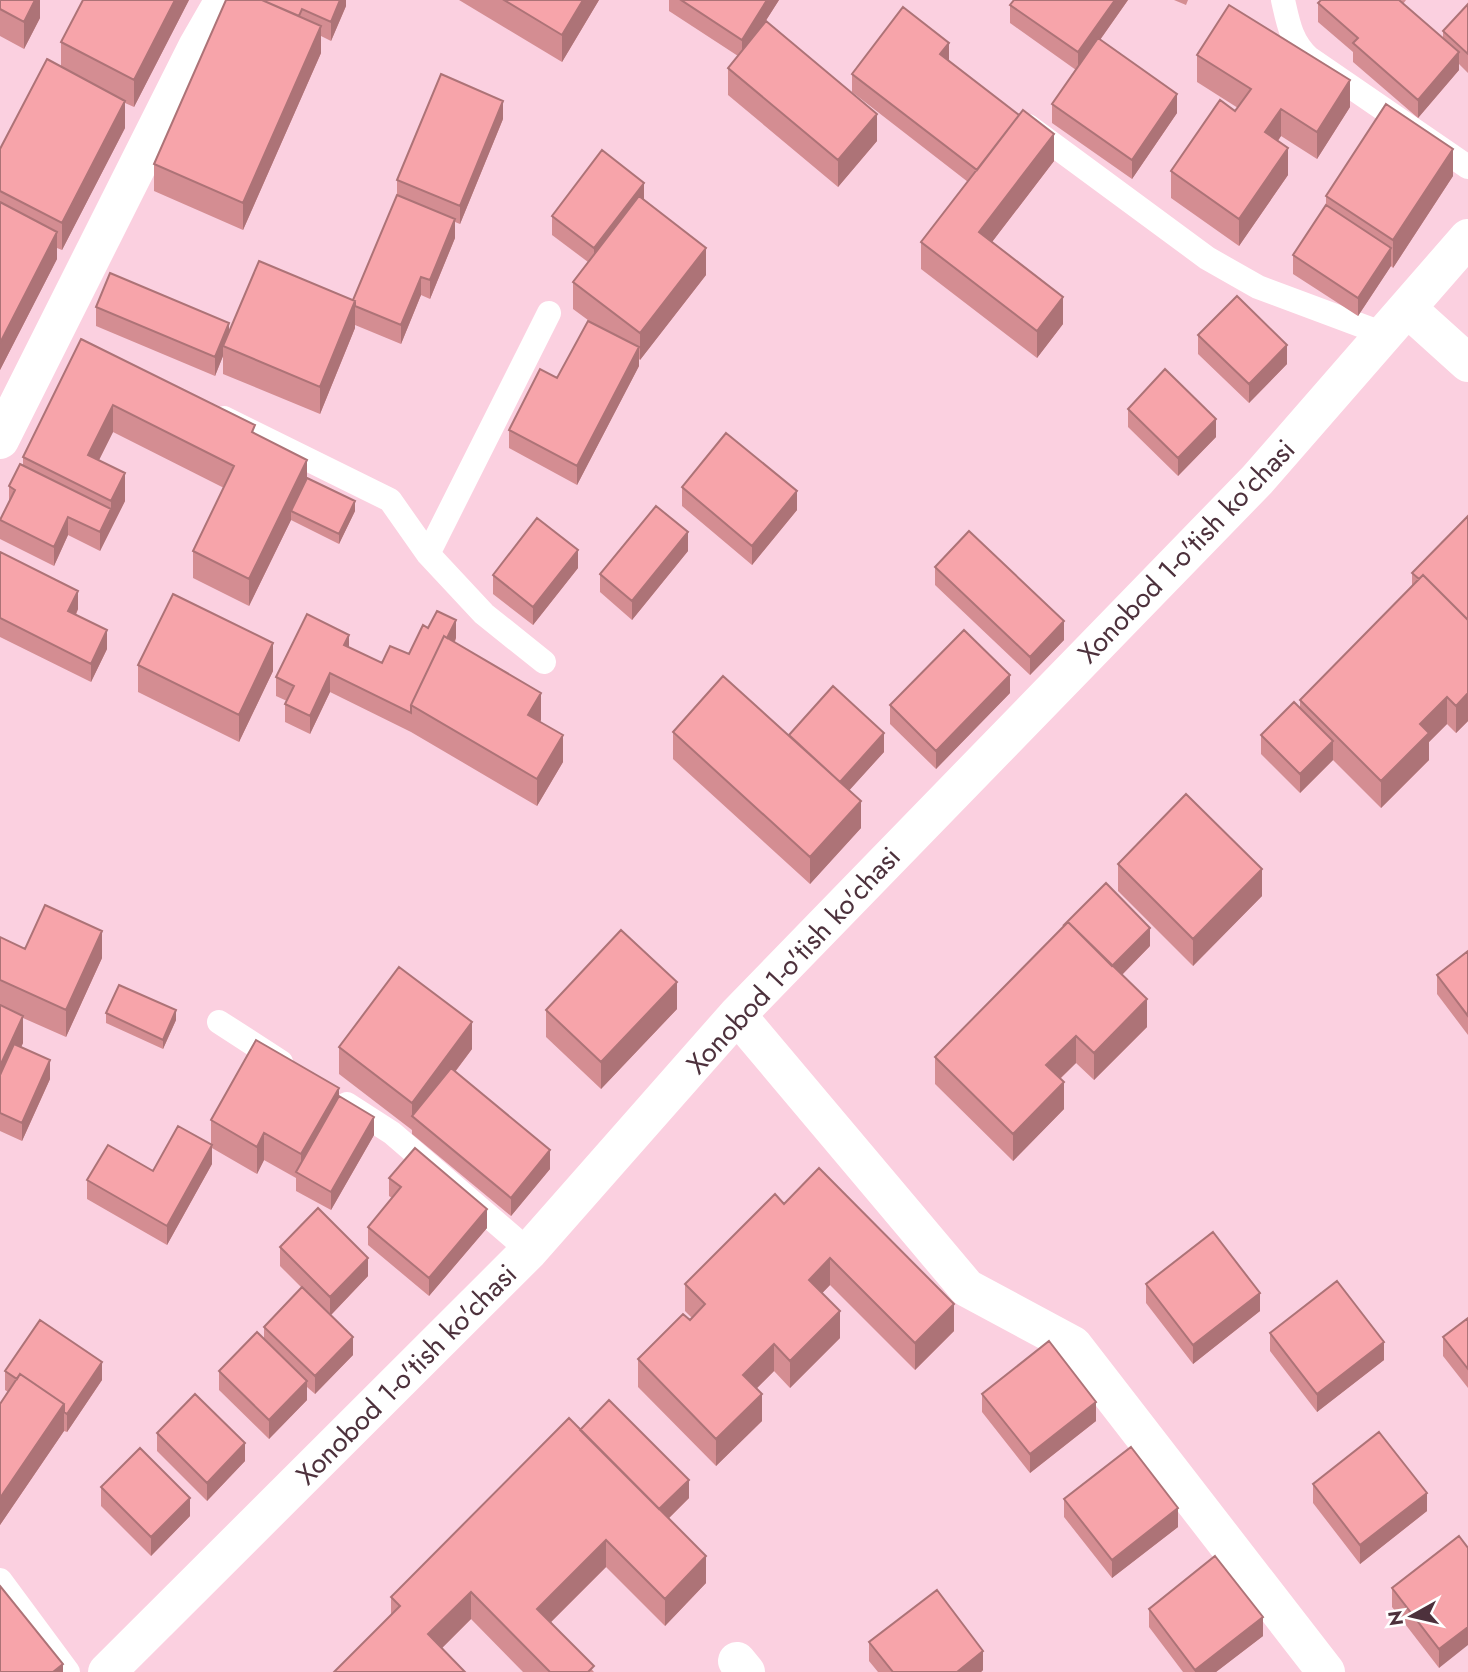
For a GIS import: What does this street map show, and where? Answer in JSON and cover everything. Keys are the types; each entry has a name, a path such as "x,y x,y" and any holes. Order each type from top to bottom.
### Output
{"street":[{"path":"0,440 67,340 197,47 224,0"},
{"name":"Xonobod 1-o'tish ko'chasi","path":"107,1672 529,1251 737,1015 1257,480 1468,238"},
{"path":"1396,321 1468,363"},
{"path":"737,1015 967,1288 1073,1345 1326,1672"}],"lane":[{"path":"1283,0 1297,47 1309,58 1468,167"},
{"path":"1014,116 1207,258 1258,287 1396,321"},
{"path":"428,554 549,313"},
{"path":"204,407 390,500 428,554 484,614 544,662"},
{"path":"219,1022 300,1074"},
{"path":"323,1088 392,1133 529,1251"},
{"path":"0,1580 68,1672"}],"building":[{"path":"0,0 35,0 24,22 0,9"},
{"path":"83,0 175,0 134,80 61,42"},
{"path":"226,0 262,0 321,26 243,203 154,164"},
{"path":"262,0 340,0 331,22 302,9 299,16"},
{"path":"504,0 583,0 562,35"},
{"path":"681,0 767,0 742,40"},
{"path":"1014,0 1115,0 1078,52 1010,5"},
{"path":"1321,0 1399,0 1459,52 1418,100 1353,43 1358,38 1318,3"},
{"path":"1468,4 1468,54 1443,31"},
{"path":"1229,5 1350,80 1317,132 1281,109 1265,132 1288,148 1239,219 1171,171 1220,100 1235,111 1251,89 1197,55"},
{"path":"903,7 949,43 940,54 1019,115 977,170 852,74"},
{"path":"766,21 877,114 838,160 728,68"},
{"path":"1098,38 1177,94 1132,160 1052,104"},
{"path":"47,59 125,101 62,223 0,191 0,149"},
{"path":"441,74 503,101 460,206 397,180"},
{"path":"1386,104 1453,149 1393,240 1326,196"},
{"path":"1023,110 1054,134 979,232 1063,297 1037,331 921,242"},
{"path":"602,150 644,183 594,248 552,216"},
{"path":"397,195 455,219 430,280 421,277 401,325 355,306 353,300"},
{"path":"639,196 706,248 640,333 573,282"},
{"path":"0,202 57,232 0,343"},
{"path":"1326,205 1391,248 1358,298 1293,255"},
{"path":"259,261 355,301 320,387 223,346"},
{"path":"110,273 229,323 215,357 96,307"},
{"path":"1237,296 1287,345 1249,384 1198,335"},
{"path":"588,321 639,347 577,466 509,430 540,369 557,378"},
{"path":"81,339 255,425 252,432 307,460 249,579 193,551 234,466 113,405 88,455 125,473 111,501 23,457"},
{"path":"1165,369 1216,419 1178,458 1128,409"},
{"path":"726,433 797,491 752,546 682,487"},
{"path":"20,464 111,509 100,532 68,517 54,547 0,520 15,490 9,486"},
{"path":"307,478 355,501 339,534 291,511"},
{"path":"656,506 688,532 632,601 600,574"},
{"path":"1468,516 1468,620 1423,575 1419,579 1412,573"},
{"path":"537,518 578,550 533,607 493,575"},
{"path":"969,531 1064,621 1030,657 935,567"},
{"path":"0,552 78,591 68,611 107,630 91,664 0,618"},
{"path":"1423,575 1468,620 1468,693 1456,706 1447,697 1420,724 1429,733 1381,781 1300,700"},
{"path":"173,594 273,643 239,715 138,665"},
{"path":"437,611 456,620 447,638 444,636 411,705 411,713 330,673 310,716 285,704 294,686 276,677 307,614 349,635 344,645 382,663 390,646 409,654 423,625 428,628"},
{"path":"964,630 1010,675 936,751 890,705"},
{"path":"444,636 541,693 528,715 563,735 537,779 411,705"},
{"path":"723,676 861,801 810,857 673,732"},
{"path":"833,686 884,733 840,782 789,735"},
{"path":"1294,702 1333,741 1300,774 1261,735"},
{"path":"1186,794 1262,869 1193,939 1118,864"},
{"path":"1106,883 1150,928 1112,966 1068,922 1063,926"},
{"path":"45,905 102,931 66,1010 0,980 0,937 25,949"},
{"path":"1068,922 1147,999 1094,1053 1076,1036 1046,1065 1064,1082 1013,1134 935,1057"},
{"path":"621,930 677,982 601,1062 546,1010"},
{"path":"1468,951 1468,1016 1437,975"},
{"path":"399,967 472,1022 412,1103 339,1047"},
{"path":"119,985 176,1010 163,1040 106,1013"},
{"path":"0,1005 23,1016 0,1066"},
{"path":"256,1040 339,1088 301,1154 264,1133 257,1147 211,1120"},
{"path":"14,1044 50,1060 22,1123 0,1113 0,1075"},
{"path":"451,1068 550,1150 511,1198 412,1116"},
{"path":"339,1096 374,1117 331,1192 296,1172"},
{"path":"178,1126 212,1145 167,1226 87,1180 108,1145 153,1171"},
{"path":"415,1148 487,1209 429,1278 368,1227 401,1187 389,1178"},
{"path":"819,1168 954,1304 915,1343 830,1258 809,1280 840,1311 790,1361 774,1344 743,1375 762,1394 716,1439 638,1359 683,1314 690,1320 705,1304 685,1284 775,1194 784,1204"},
{"path":"318,1208 368,1258 330,1297 280,1247"},
{"path":"1213,1232 1260,1293 1193,1345 1146,1284"},
{"path":"1337,1281 1384,1342 1317,1394 1270,1333"},
{"path":"302,1287 353,1337 315,1376 264,1327"},
{"path":"1468,1318 1468,1369 1443,1337"},
{"path":"40,1320 102,1362 67,1414 64,1412 64,1404 20,1374 17,1379 5,1371"},
{"path":"257,1332 307,1381 269,1420 219,1371"},
{"path":"1049,1341 1096,1402 1030,1454 982,1394"},
{"path":"20,1374 64,1404 0,1498 0,1404"},
{"path":"195,1394 245,1443 207,1483 157,1433"},
{"path":"609,1400 689,1480 659,1509 580,1430"},
{"path":"569,1418 706,1556 665,1599 606,1540 537,1609 594,1666 588,1672 550,1672 471,1592 428,1634 465,1672 334,1672 400,1606 391,1597"},
{"path":"1379,1432 1427,1493 1360,1545 1313,1484"},
{"path":"1131,1447 1178,1508 1112,1560 1064,1499"},
{"path":"140,1448 190,1498 151,1537 101,1487"},
{"path":"1459,1536 1468,1548 1468,1627 1439,1649 1392,1588"},
{"path":"1215,1556 1263,1617 1195,1670 1149,1609"},
{"path":"0,1586 63,1664 53,1672 0,1672"},
{"path":"937,1590 983,1651 957,1672 893,1672 869,1642"}]}
